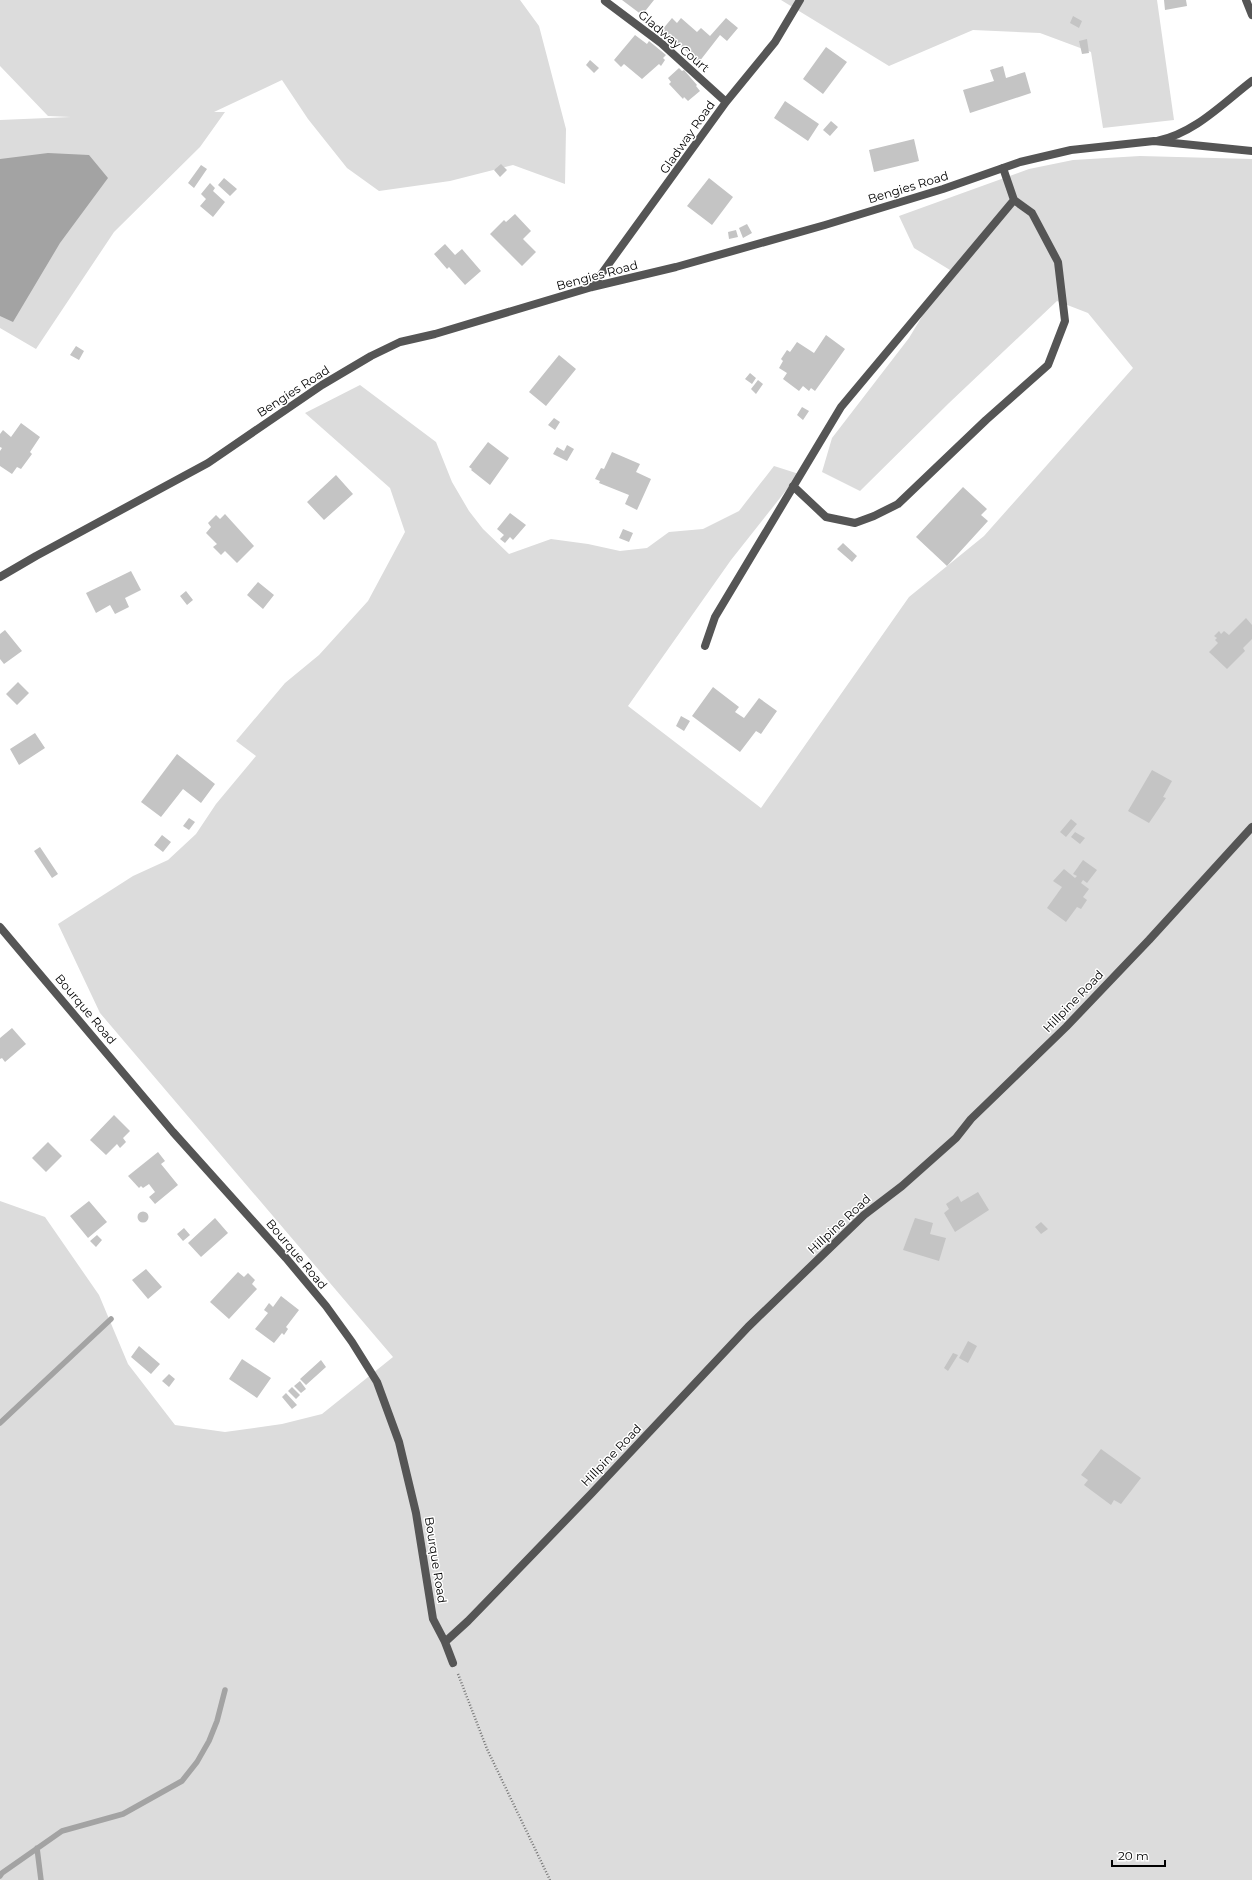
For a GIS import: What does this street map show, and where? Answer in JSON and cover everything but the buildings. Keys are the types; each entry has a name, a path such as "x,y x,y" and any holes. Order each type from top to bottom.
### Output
{"street":[{"name":"Gladway Road","path":"592,287 726,102 775,42 800,0"},
{"path":"1246,0 1252,15"},
{"name":"Gladway Court","path":"605,1 661,43 726,102"},
{"path":"1154,141 1184,133 1198,124 1252,81"},
{"name":"Bengies Road","path":"0,577 208,463 322,385 371,356 400,342 434,334 592,287 676,267 817,227 943,189 1020,162 1071,150 1154,141 1252,151"},
{"path":"794,486 826,517 855,523 874,516 898,504 986,420 1048,365 1065,321 1058,262 1032,213 1014,200 1003,168"},
{"path":"705,646 715,617 841,407 1014,200"},
{"name":"Hillpine Road","path":"445,1642 468,1621 586,1499 748,1327 864,1215 902,1186 956,1138 971,1119 1066,1027 1150,940 1252,827"},
{"name":"Bourque Road","path":"0,927 173,1132 286,1258 330,1312 377,1382 398,1442 416,1513 433,1619 445,1642 453,1663"}],"path":[{"path":"453,1663 488,1749 550,1880"}],"shaded area":[{"path":"0,0 520,0 539,26 566,129 565,184 513,165 450,181 379,191 347,168 308,119 282,80 214,112 225,112 200,147 114,232 36,349 0,328 0,120 71,117 48,116 0,66"},
{"path":"781,0 1157,0 1174,120 1103,128 1091,52 1040,33 973,30 889,66"},
{"path":"48,153 89,155 108,178 60,243 13,322 0,316 0,159"},
{"path":"1140,156 1252,159 1252,1880 0,1880 0,1201 45,1217 99,1295 128,1364 175,1425 225,1432 282,1424 322,1414 393,1357 100,1013 58,924 133,876 168,860 196,834 216,804 256,756 236,741 285,683 319,655 368,601 405,532 390,488 305,413 360,385 436,442 452,482 469,511 483,529 509,554 551,539 588,544 620,551 647,548 669,532 703,529 739,511 774,466 799,474 731,560 628,706 761,808 909,597 984,536 1133,368 1088,313 1057,301 949,403 860,491 822,472 832,438 909,338 950,270 914,248 899,216 1029,169 1073,160"}],"waterway":[{"path":"0,1423 111,1319"},
{"path":"0,1876 2,1873 62,1831 123,1814 182,1781 197,1762 209,1741 217,1721 225,1690"},
{"path":"37,1848 41,1880"}]}
